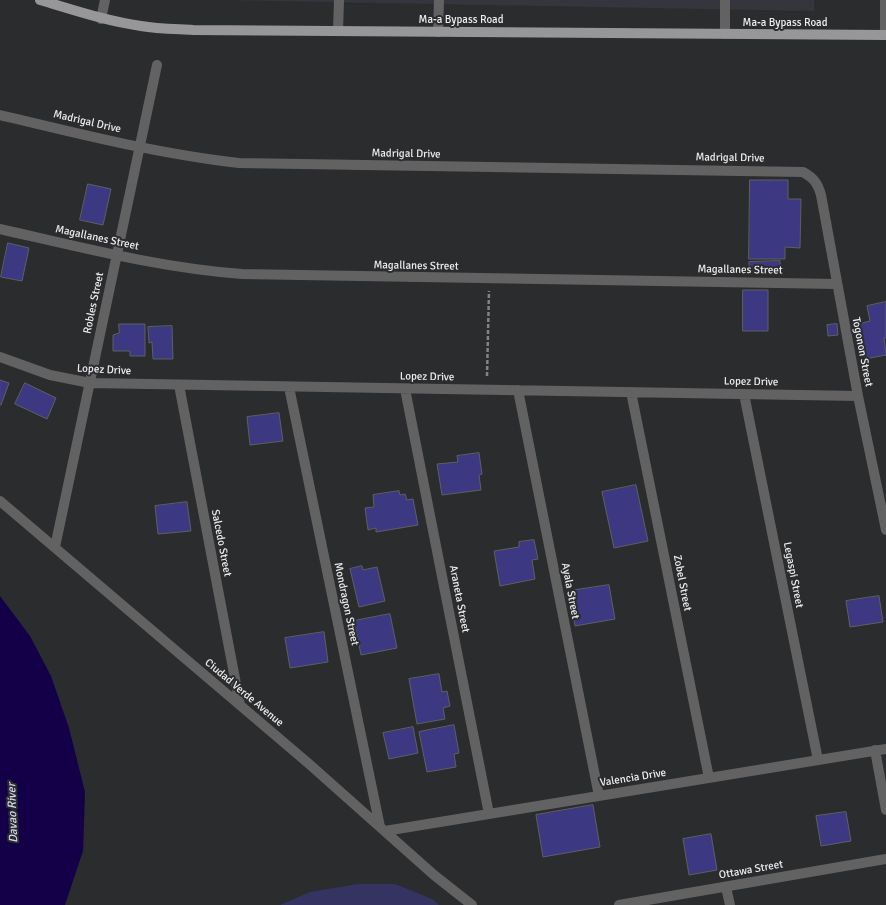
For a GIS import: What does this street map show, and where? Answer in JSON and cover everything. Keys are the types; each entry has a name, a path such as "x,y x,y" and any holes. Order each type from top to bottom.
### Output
{"main road":[{"name":"Ma-a Bypass Road","path":"40,0 101,18 167,29 886,35"}],"street":[{"path":"101,18 105,0"},
{"path":"338,31 339,0"},
{"path":"438,32 439,0"},
{"path":"725,0 725,34"},
{"path":"885,0 886,35"},
{"name":"Robles Street","path":"55,547 157,64"},
{"name":"Madrigal Drive","path":"0,114 203,159 239,163 791,171 803,172 814,179"},
{"name":"Togonon Street","path":"814,179 819,186 821,195 858,396 886,530"},
{"name":"Magallanes Street","path":"0,229 117,256 184,268 242,274 837,284"},
{"name":"Lopez Drive","path":"0,357 50,375 90,383 858,396"},
{"name":"Salcedo Street","path":"179,385 240,705"},
{"name":"Mondragon Street","path":"289,387 382,829"},
{"name":"Araneta Street","path":"405,389 489,814"},
{"name":"Ayala Street","path":"518,390 599,796"},
{"name":"Zobel Street","path":"631,392 709,778"},
{"name":"Legaspi Street","path":"744,394 818,760"},
{"name":"Ciudad Verde Avenue","path":"0,501 240,705 434,875 472,905"},
{"name":"Valencia Drive","path":"382,829 489,814 886,749"},
{"path":"875,750 886,810"},
{"name":"Ottawa Street","path":"619,905 886,860"},
{"path":"726,887 730,905"}],"path":[{"path":"487,390 489,279"}],"shaded area":[{"path":"228,0 814,0 814,11 327,2"},
{"path":"358,884 395,884 432,899 439,905 280,905 310,892"}],"water":[{"name":"Davao River","path":"0,596 30,636 51,676 69,728 85,792 83,851 65,905 0,905"}],"building":[{"path":"750,180 788,180 788,199 801,199 800,248 785,247 785,259 749,259"},
{"path":"88,184 111,189 103,225 80,220"},
{"path":"8,243 29,248 22,281 1,277"},
{"path":"780,261 780,272 749,273 749,262"},
{"path":"743,290 768,290 768,331 743,331"},
{"path":"886,302 886,338 884,338 886,355 865,359 858,324 870,321 867,306"},
{"path":"119,324 145,324 145,356 130,356 130,351 113,351 113,335 119,333"},
{"path":"837,324 838,335 828,336 827,325"},
{"path":"172,326 173,359 153,359 152,342 149,343 148,327"},
{"path":"0,380 9,383 1,405 0,405"},
{"path":"25,383 56,398 47,419 15,404"},
{"path":"279,413 283,441 250,445 247,417"},
{"path":"479,453 482,474 479,475 481,490 442,495 437,464 458,462 457,456"},
{"path":"636,485 648,541 614,548 602,492"},
{"path":"399,491 400,495 405,494 407,500 413,499 418,525 376,532 376,528 368,530 365,508 374,507 373,495"},
{"path":"187,502 191,531 158,534 155,506"},
{"path":"534,540 538,559 532,560 535,579 500,586 494,551 519,547 519,542"},
{"path":"362,566 363,570 377,567 385,601 359,607 350,569"},
{"path":"609,585 615,619 575,626 569,591"},
{"path":"879,596 883,622 850,627 846,601"},
{"path":"390,614 397,648 361,655 354,621"},
{"path":"324,632 328,662 290,668 285,638"},
{"path":"439,674 442,692 447,691 450,706 443,708 445,719 417,724 409,679"},
{"path":"454,725 459,753 454,754 456,767 427,772 419,732"},
{"path":"413,727 418,753 389,759 383,733"},
{"path":"593,805 600,847 543,857 536,815"},
{"path":"846,812 851,841 821,846 816,816"},
{"path":"711,834 717,870 689,875 683,839"}]}
